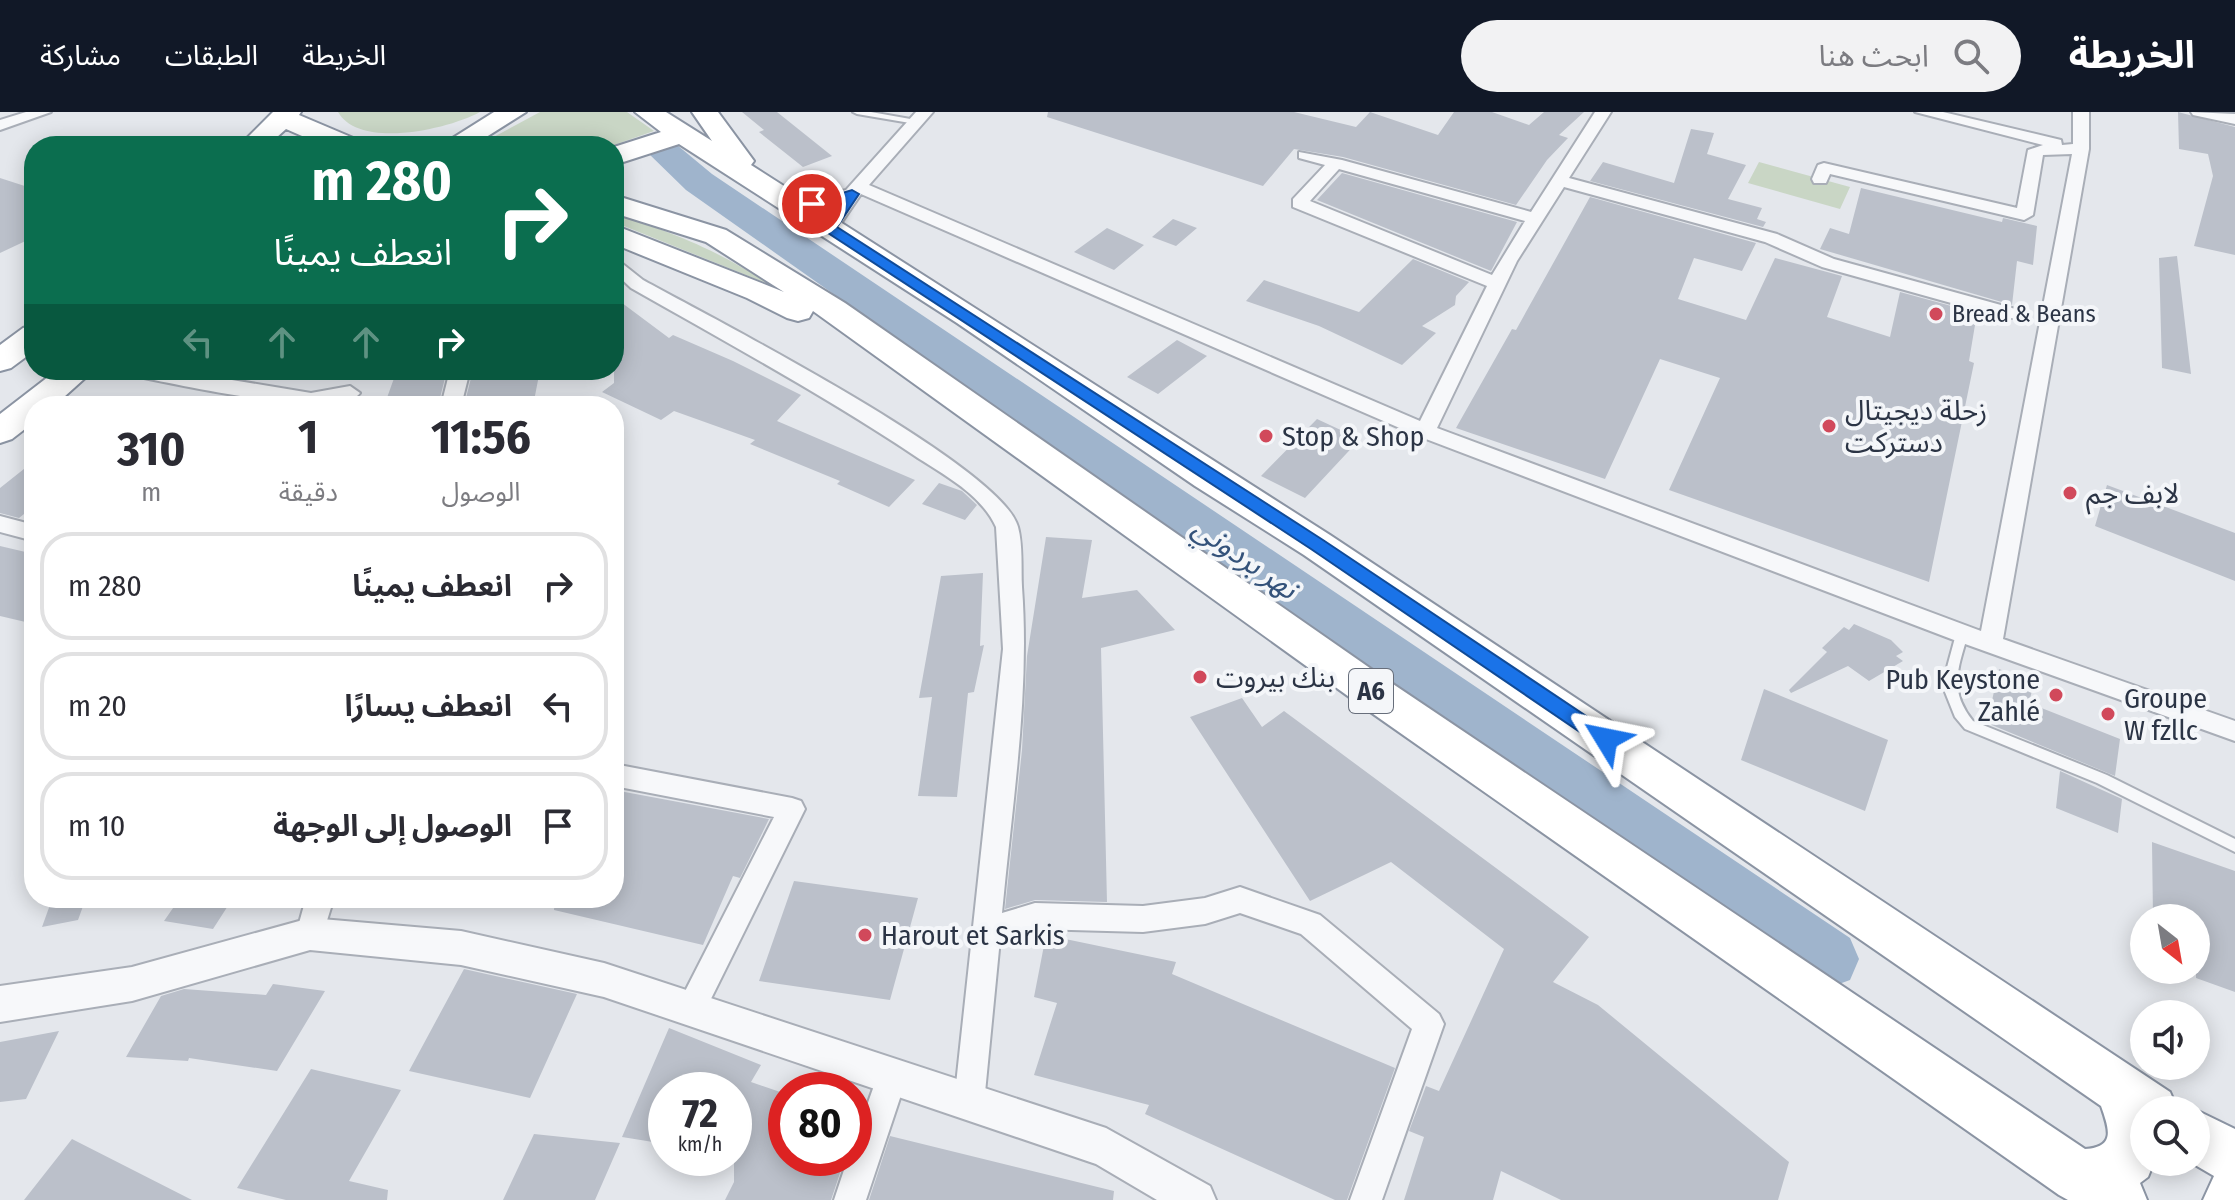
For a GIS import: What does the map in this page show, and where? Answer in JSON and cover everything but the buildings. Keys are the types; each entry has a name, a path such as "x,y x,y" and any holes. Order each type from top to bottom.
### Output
{"highway":[{"path":"471,136 513,112"},
{"path":"648,112 694,124 800,209 1506,671 2130,1096"},
{"path":"261,136 282,114 327,136"},
{"path":"624,153 694,124"},
{"name":"A6","path":"624,239 716,236 747,253 896,354 1373,692 2099,1188"},
{"path":"0,361 24,343"},
{"path":"45,396 65,380"},
{"path":"0,431 24,412"},
{"path":"2210,1144 2235,1159"},
{"path":"2099,1188 2109,1174 2129,1158 2130,1153"},
{"path":"2230,1200 2235,1193"}],"street":[{"path":"0,125 43,112"},
{"path":"1425,431 1497,284 1603,112"},
{"path":"1923,112 2081,149"},
{"path":"1990,644 2081,149 2081,112"},
{"path":"2199,112 2235,119"},
{"path":"800,209 856,191 920,117"},
{"path":"1820,179 1824,168 2024,215 2036,150 2081,149"},
{"path":"1305,155 1535,218"},
{"path":"1336,163 1299,203 1497,284"},
{"path":"1559,180 1771,238 1828,263 2012,314"},
{"path":"800,209 856,191 1425,431 1962,634 2235,731"},
{"path":"624,255 637,284 865,413 966,480 998,508 1007,527 1015,649 969,1103"},
{"path":"193,380 287,396"},
{"path":"333,396 350,393"},
{"path":"0,524 24,530"},
{"path":"624,777 792,809 691,1009"},
{"path":"987,930 1035,916 1143,919 1205,911 1240,900 1310,924 1429,1024 1366,1200"},
{"path":"310,934 317,908"},
{"path":"0,1004 132,984 310,934 461,948 604,980 1106,1148 1196,1200"},
{"path":"850,1200 892,1077"}],"lane":[{"path":"857,112 920,117"},
{"path":"1962,634 1948,685 1956,711 1969,725 2102,779 2235,846"}],"green space":[{"path":"338,112 480,112 448,125 406,133 384,133 349,124"},
{"path":"540,112 627,112 654,131 624,141 624,136 496,136"},
{"path":"1759,162 1850,187 1840,209 1748,183"},
{"path":"624,217 695,244 771,285 624,226"}],"waterway":[{"name":"نهر بردوني","path":"665,152 699,182 1828,959"}],"place":[{"name":"Bread & Beans","path":"1936,314"},
{"name":"زحلة ديجيتال دستركت","path":"1829,426"},
{"name":"Stop & Shop","path":"1266,436"},
{"name":"لابف جم","path":"2070,493"},
{"name":"بنك بيروت","path":"1200,677"},
{"name":"Pub Keystone Zahlé","path":"2056,695"},
{"name":"Groupe W fzllc","path":"2108,714"},
{"name":"Harout et Sarkis","path":"865,935"}],"route":[{"path":"812,204 852,194 829,228 1317,545 1606,739"}]}
